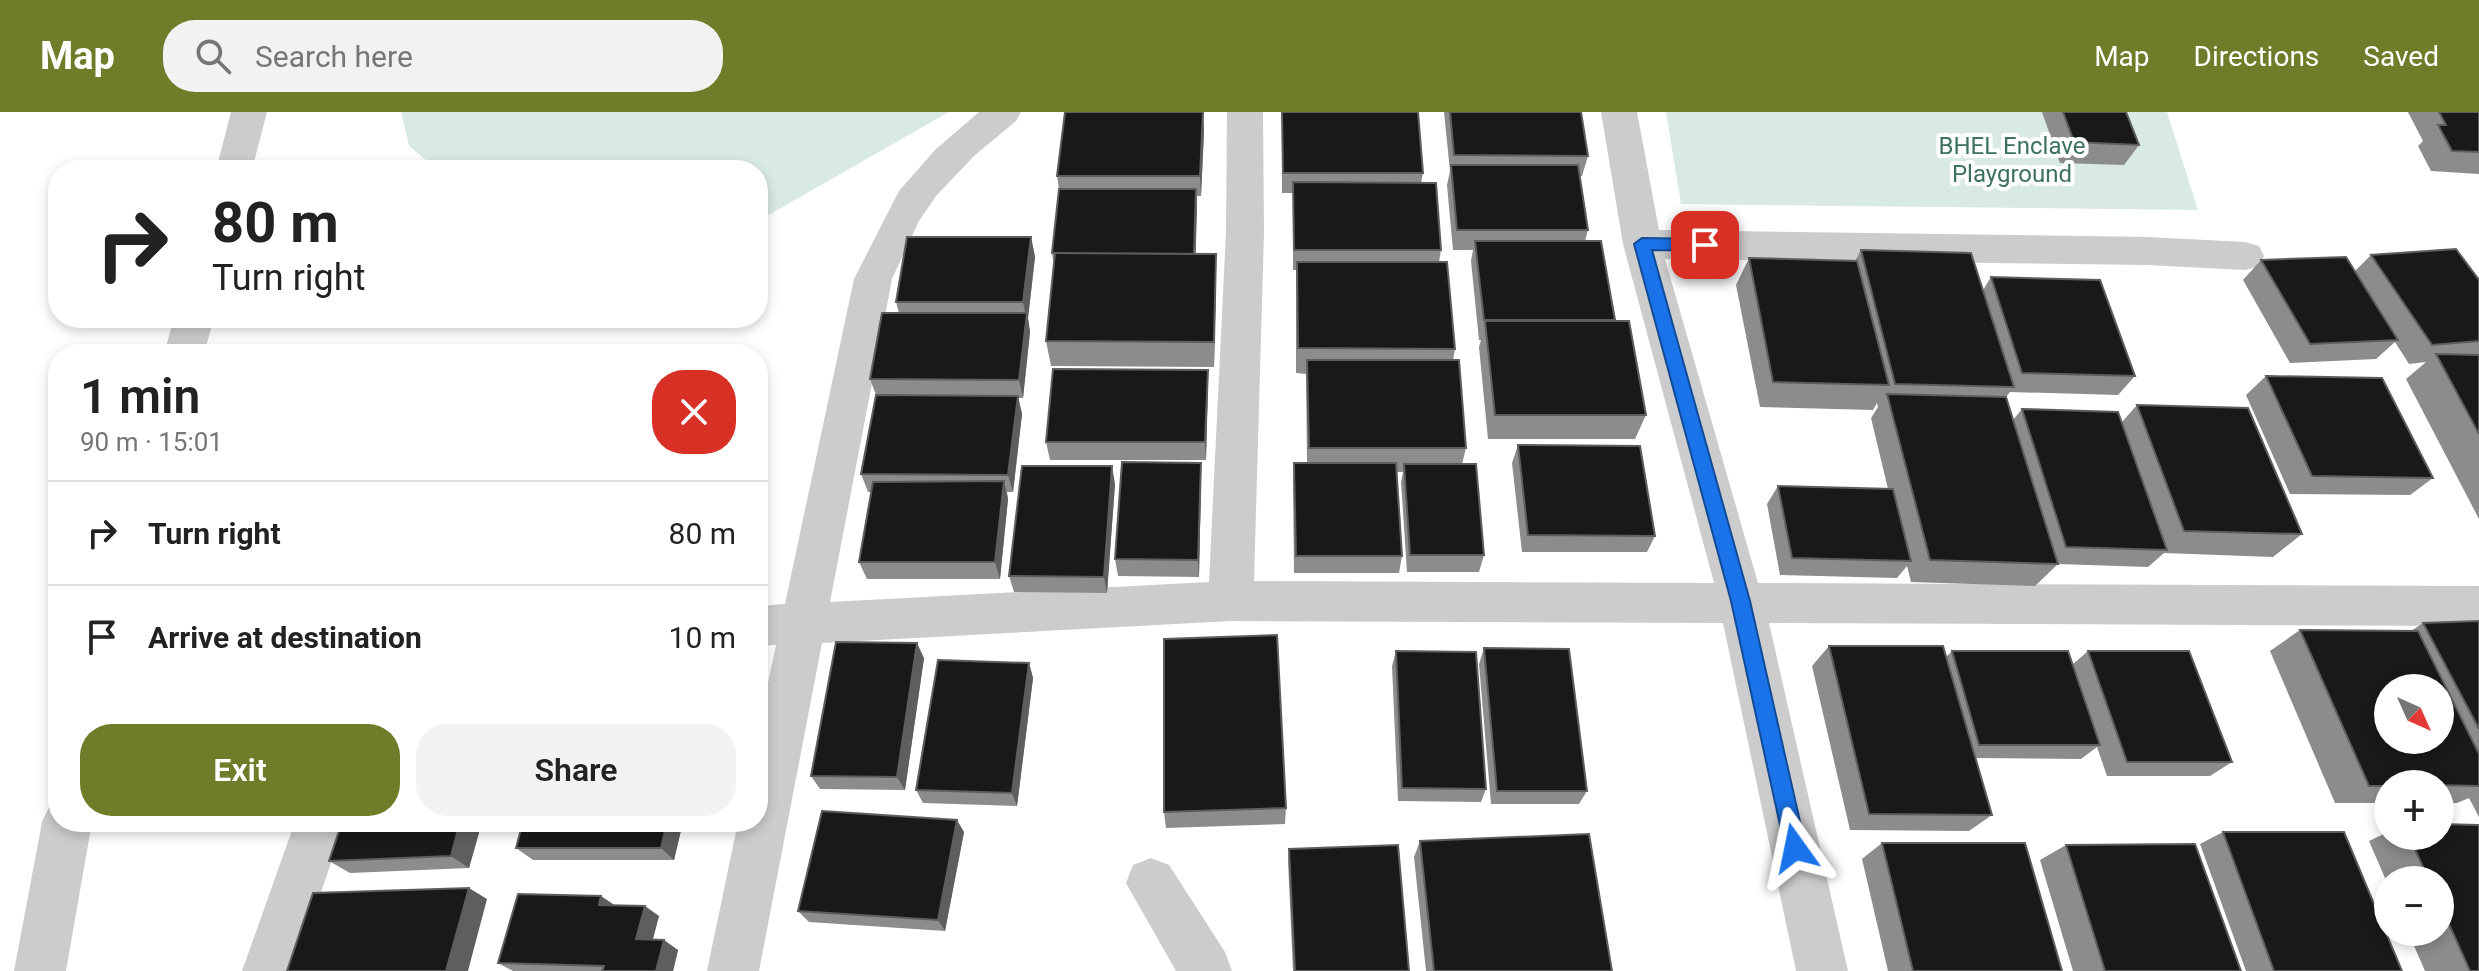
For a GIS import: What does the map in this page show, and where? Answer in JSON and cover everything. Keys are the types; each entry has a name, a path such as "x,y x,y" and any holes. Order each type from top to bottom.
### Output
{"street":[{"path":"237,160 249,112"},
{"path":"768,713 780,624 873,279 904,214 925,184 963,144 1003,112"},
{"path":"1231,601 1245,232 1245,112"},
{"path":"1619,112 1642,244 1741,601 1822,971"},
{"path":"1642,244 2148,251 2245,256"},
{"path":"780,624 1231,601 2479,606"},
{"path":"40,971 65,832"},
{"path":"268,971 317,832"},
{"path":"733,971 752,832"},
{"path":"1151,883 1206,971"}],"green space":[{"path":"401,112 949,112 768,215 768,160 426,160 409,146"},
{"name":"BHEL Enclave Playground","path":"1666,112 2167,112 2198,210 1681,204"}],"building":[{"path":"1065,112 1203,112 1200,176 1057,176"},
{"path":"1282,112 1418,112 1423,173 1283,173"},
{"path":"1450,112 1581,112 1588,156 1454,155"},
{"path":"2063,112 2126,112 2139,145 2074,142"},
{"path":"2439,112 2479,112 2479,152 2452,151 2438,125 2446,125"},
{"path":"1451,165 1578,165 1588,230 1457,230"},
{"path":"1293,182 1436,183 1441,250 1294,250"},
{"path":"1059,189 1196,189 1194,254 1052,253"},
{"path":"907,237 1031,237 1023,302 896,302"},
{"path":"1475,241 1601,241 1615,320 1484,320"},
{"path":"2456,249 2479,280 2479,341 2432,345 2371,255"},
{"path":"1861,250 1971,253 2014,387 1895,384"},
{"path":"1055,253 1216,254 1214,342 1046,341"},
{"path":"2346,257 2398,340 2310,344 2261,260"},
{"path":"1749,258 1857,261 1889,385 1773,382"},
{"path":"1297,262 1447,262 1455,349 1298,348"},
{"path":"1991,277 2100,280 2135,376 2022,373"},
{"path":"882,313 1027,313 1019,380 870,379"},
{"path":"1485,321 1629,321 1646,415 1495,415"},
{"path":"2436,354 2479,355 2479,434"},
{"path":"1307,360 1459,360 1466,448 1309,448"},
{"path":"1053,369 1208,370 1205,442 1046,442"},
{"path":"2266,376 2382,378 2433,478 2312,476"},
{"path":"1887,394 2006,397 2058,564 1930,560"},
{"path":"876,395 1018,396 1008,475 861,474"},
{"path":"2137,405 2248,408 2302,534 2184,531"},
{"path":"2022,409 2118,412 2167,550 2066,547"},
{"path":"1518,445 1640,446 1655,536 1528,535"},
{"path":"1122,462 1201,463 1198,560 1115,559"},
{"path":"1294,463 1396,463 1402,556 1296,556"},
{"path":"1404,464 1476,464 1484,555 1410,555"},
{"path":"1022,466 1112,466 1104,577 1009,576"},
{"path":"1004,481 995,562 859,562 873,482"},
{"path":"1778,486 1893,489 1911,561 1792,558"},
{"path":"2479,621 2479,729 2454,682 2454,674 2450,674 2423,623"},
{"path":"2300,630 2418,631 2439,674 2374,674 2374,754 2454,754 2454,704 2479,754 2479,786 2454,785 2454,770 2374,770 2374,786 2369,786"},
{"path":"1277,635 1286,808 1164,812 1164,639"},
{"path":"836,642 917,643 897,777 811,776"},
{"path":"1829,646 1943,646 1992,815 1869,814"},
{"path":"1484,648 1569,649 1587,791 1497,791"},
{"path":"1396,651 1476,652 1486,789 1402,788"},
{"path":"1952,651 2068,651 2100,745 1979,745"},
{"path":"2088,651 2189,651 2232,762 2127,762"},
{"path":"938,660 1029,663 1012,793 916,790"},
{"path":"822,811 957,820 938,920 798,911"},
{"path":"2454,824 2479,825 2479,971 2470,971 2454,935 2454,866 2423,866 2415,850 2454,850"},
{"path":"339,832 457,832 451,856 329,861"},
{"path":"520,832 665,832 661,848 516,848"},
{"path":"2223,832 2344,832 2374,904 2374,946 2392,946 2402,971 2274,971"},
{"path":"1589,834 1612,971 1434,971 1420,841"},
{"path":"1882,843 2025,843 2062,971 1913,971"},
{"path":"2195,844 2241,971 2105,971 2066,845"},
{"path":"1398,845 1409,971 1295,971 1289,849"},
{"path":"469,888 446,971 287,971 313,893"},
{"path":"518,894 601,896 599,905 645,906 636,939 664,940 656,971 602,971 604,966 498,963"}],"route":[{"path":"1705,245 1642,244 1741,601 1795,848"}]}
